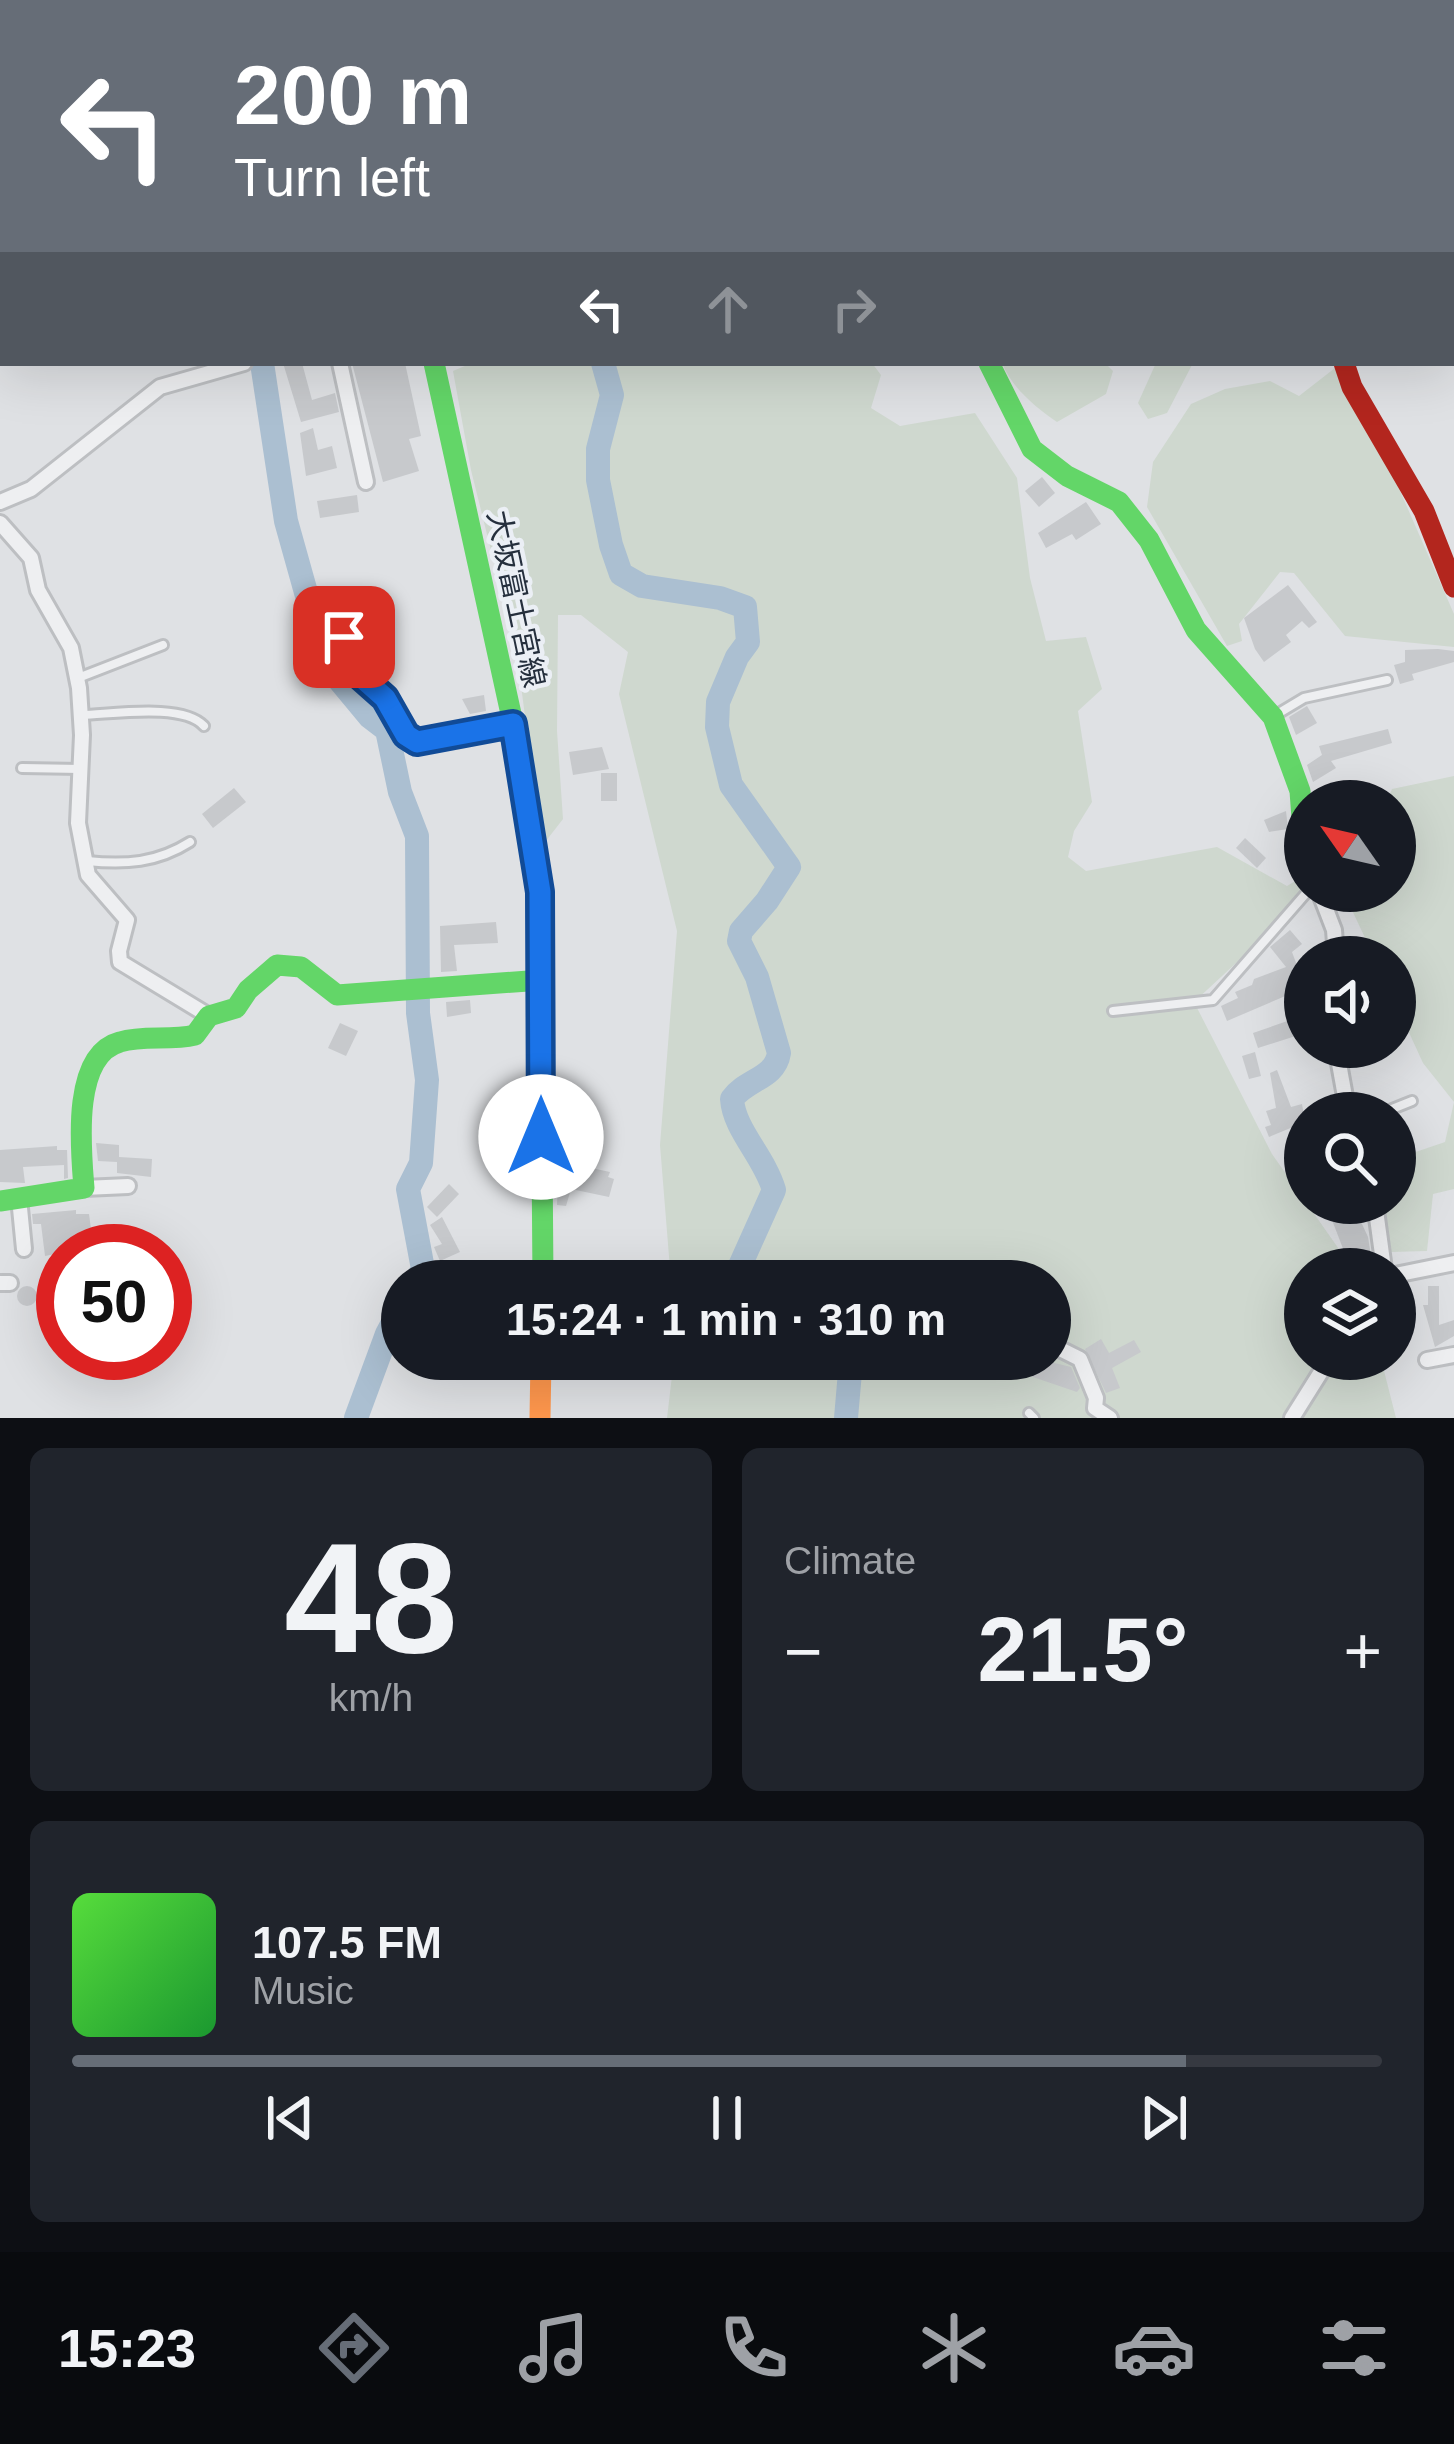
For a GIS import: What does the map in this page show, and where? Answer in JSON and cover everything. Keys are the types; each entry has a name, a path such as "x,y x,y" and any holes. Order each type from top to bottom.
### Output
{"street":[{"path":"0,502 31,489 160,387 233,366"},
{"path":"341,366 366,482"},
{"name":"大坂富士宮線","path":"435,366 513,724 540,892 543,1260"},
{"path":"990,366 1032,449 1067,476 1119,502 1149,540 1196,630 1273,717 1296,780"},
{"path":"1344,366 1424,511 1454,587"},
{"path":"0,523 31,558 38,590 71,648 81,715 78,823 88,874 128,920 120,962 208,1016"},
{"path":"356,631 344,637 350,661 385,698 406,735 417,742 513,724"},
{"path":"83,1188 84,1091 97,1059 111,1044 195,1035 208,1016 236,1008 266,972 289,964 301,967 337,994 542,980"},
{"path":"24,1249 10,1199 128,1186"},
{"path":"1416,1271 1454,1263"},
{"path":"1071,1354 1080,1359 1096,1398 1095,1408 1110,1418"},
{"path":"1427,1360 1454,1355"},
{"path":"540,1418 541,1380"},
{"path":"1292,1418 1316,1380"}],"lane":[{"path":"78,678 163,645"},
{"path":"1273,717 1304,698 1388,680"},
{"path":"81,715 179,713 195,716 204,726"},
{"path":"22,768 82,769"},
{"path":"86,861 127,865 174,852 190,842"},
{"path":"1113,1012 1213,1000 1290,912"}],"shaded area":[{"path":"465,366 874,366 881,375 871,408 900,426 975,413 1017,478 1030,578 1046,641 1086,637 1102,689 1078,711 1092,802 1074,831 1068,857 1086,871 1217,847 1284,884 1284,912 1291,912 1194,1002 1284,1171 1284,1224 1321,1224 1338,1248 1284,1248 1284,1380 1386,1380 1396,1418 667,1418 672,1380 1071,1380 1071,1260 669,1260 660,1145 677,931 619,694 628,652 581,615 558,615 557,731 563,819 542,846 517,655 471,470 453,371"},
{"path":"1004,366 1108,366 1113,371 1106,394 1057,422 1012,381"},
{"path":"1155,366 1191,366 1167,413 1148,419 1138,403"},
{"path":"1335,368 1393,475 1454,614 1454,647 1345,636 1294,573 1280,572 1239,624 1242,641 1227,646 1147,507 1153,462 1191,404 1225,389 1270,381 1299,396"},
{"path":"1454,776 1454,1102 1416,1048 1416,936 1364,936 1353,912 1416,912 1416,784"},
{"path":"1454,1102 1454,1189 1433,1194 1427,1251 1390,1248 1385,1224 1416,1224 1416,1152 1445,1142"}],"building":[{"path":"284,366 303,366 312,400 335,393 339,412 301,422"},
{"path":"353,366 406,366 421,436 409,439 419,471 383,482"},
{"path":"313,428 318,450 332,446 337,468 306,476 300,433"},
{"path":"1042,477 1055,493 1039,507 1025,491"},
{"path":"357,495 359,512 320,518 317,501"},
{"path":"1086,502 1101,524 1076,540 1072,534 1046,548 1038,533"},
{"path":"1288,585 1317,622 1309,628 1302,621 1286,635 1291,642 1264,662 1244,618"},
{"path":"1405,650 1454,651 1454,662 1412,674 1414,680 1400,684 1394,665 1405,662"},
{"path":"484,695 486,711 470,714 462,699"},
{"path":"1307,706 1317,723 1296,735 1289,717"},
{"path":"1388,729 1392,743 1331,761 1336,768 1312,780 1307,765 1322,755 1319,746"},
{"path":"602,747 609,769 573,775 569,752"},
{"path":"601,773 617,773 617,801 601,801"},
{"path":"234,788 246,802 213,828 202,814"},
{"path":"1284,812 1284,830 1269,832 1264,820"},
{"path":"1245,838 1266,858 1257,868 1236,848"},
{"path":"496,922 498,943 454,945 457,971 441,972 440,926"},
{"path":"1290,930 1295,936 1284,936 1284,964 1270,947"},
{"path":"1284,968 1284,997 1227,1021 1221,1006 1238,998 1235,992 1252,985 1254,979"},
{"path":"470,1000 471,1013 447,1017 446,1002"},
{"path":"1284,1022 1284,1040 1258,1048 1253,1033"},
{"path":"340,1023 358,1031 346,1056 328,1048"},
{"path":"1255,1052 1261,1076 1249,1079 1242,1056"},
{"path":"1277,1070 1285,1092 1284,1131 1269,1137 1266,1111 1276,1108 1270,1073"},
{"path":"96,1143 119,1145 119,1157 152,1159 151,1177 117,1173 117,1162 98,1161"},
{"path":"57,1146 57,1150 67,1150 68,1178 64,1179 64,1165 23,1167 25,1183 0,1182 0,1150"},
{"path":"559,1161 610,1172 608,1177 614,1179 609,1197 571,1189 566,1206 557,1205"},
{"path":"449,1184 459,1194 437,1217 427,1207"},
{"path":"76,1210 76,1214 89,1214 90,1224 33,1224 32,1214"},
{"path":"442,1217 460,1252 440,1260 434,1247 442,1244 430,1225"},
{"path":"1334,1224 1362,1224 1370,1248 1343,1248"},
{"path":"1428,1286 1439,1286 1439,1325 1454,1320 1454,1336 1435,1347 1423,1305 1428,1305"},
{"path":"20,1289 34,1289 34,1303 20,1303"},
{"path":"1101,1339 1109,1353 1134,1340 1141,1352 1112,1368 1120,1388 1106,1393 1085,1349"},
{"path":"1071,1367 1080,1388 1077,1392 1042,1380 1071,1380"}],"waterway":[{"path":"262,366 286,521 326,664 370,717 387,730 400,792 417,836 418,1013 427,1080 421,1163 408,1189 421,1260"},
{"path":"604,366 612,395 598,449 598,480 621,574 642,586 720,598 745,607 748,642 718,702 717,727 731,785 789,867 741,931 739,941 757,977 779,1053 766,1074 732,1099 738,1122 774,1190 743,1260"},
{"path":"356,1418 381,1350"},
{"path":"846,1418 849,1380"}],"traffic: fast":[{"path":"435,366 513,723 540,892 543,1260"},
{"path":"990,366 1032,449 1067,476 1119,502 1149,540 1196,630 1273,717 1296,780"},
{"path":"0,1201 84,1188 82,1106 93,1065 104,1050 129,1040 195,1035 209,1016 236,1008 248,990 277,965 301,967 337,995 542,980"}],"traffic: slow":[{"path":"540,1418 541,1380"}],"traffic: jam":[{"path":"1345,366 1352,387 1424,511 1454,587"}],"route":[{"path":"344,637 346,653 358,674 385,698 406,735 417,742 513,724 540,892 541,1137"}]}
